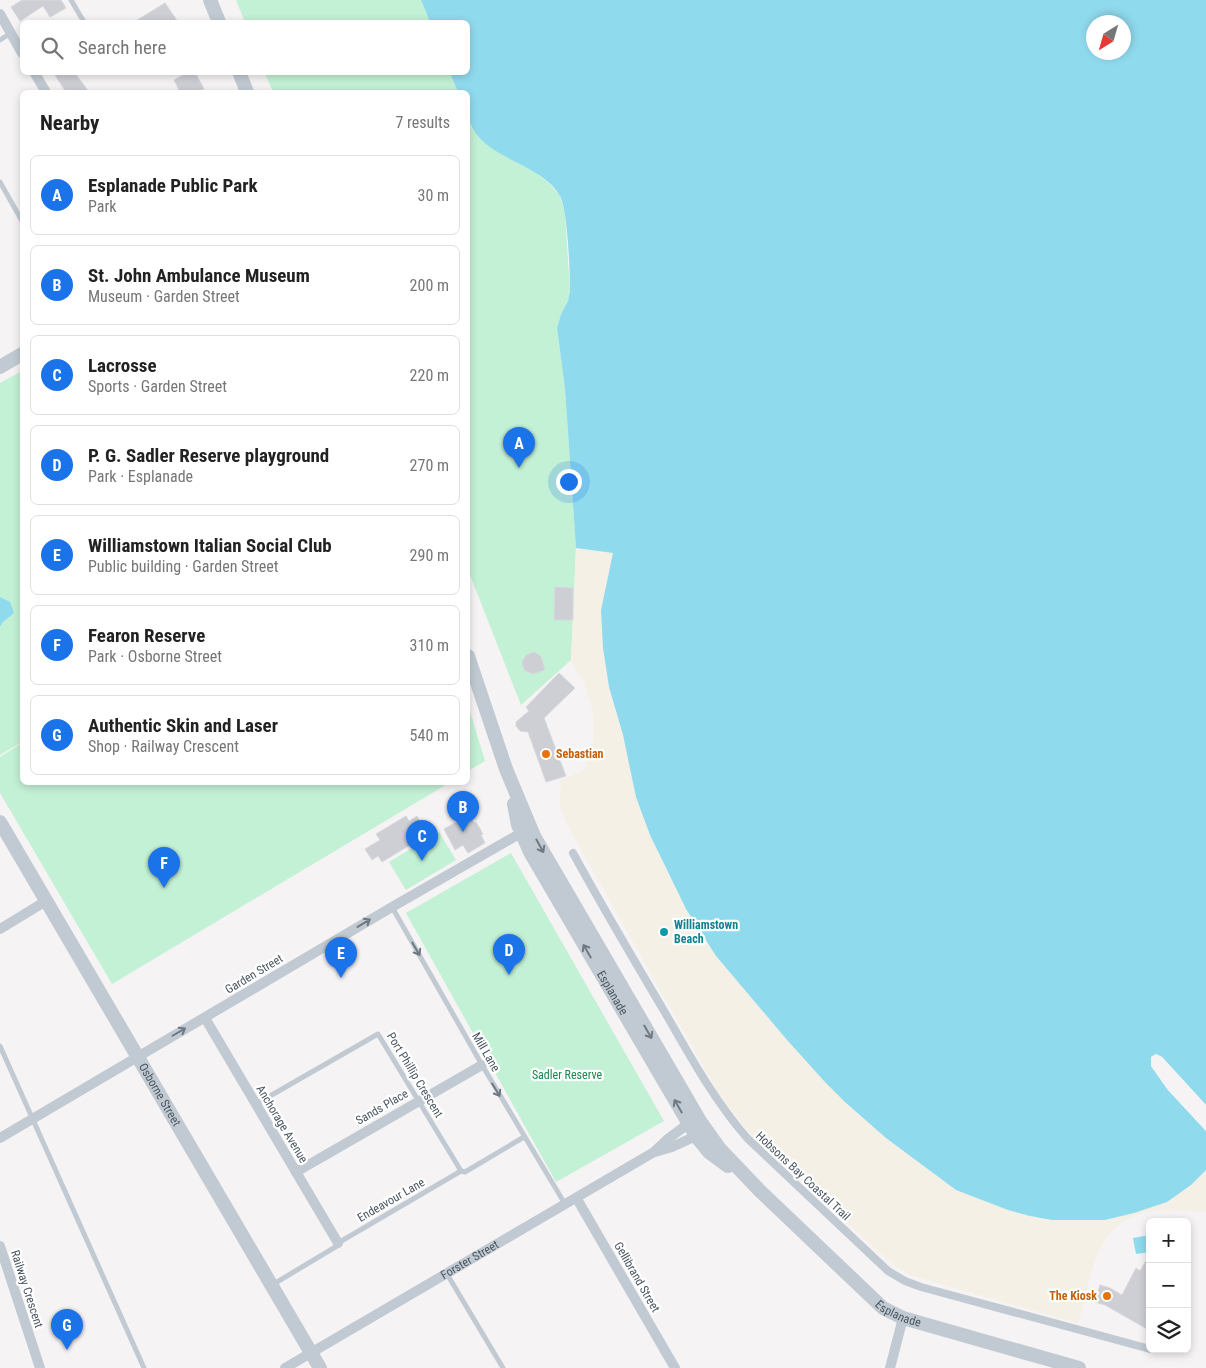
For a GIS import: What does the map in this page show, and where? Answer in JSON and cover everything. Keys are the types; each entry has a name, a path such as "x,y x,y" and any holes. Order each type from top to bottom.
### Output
{"street":[{"path":"210,0 218,20"},
{"path":"0,14 20,49"},
{"path":"36,75 45,90"},
{"path":"240,75 246,90"},
{"path":"2,362 20,355"},
{"name":"Esplanade","path":"470,662 535,862 709,1152 759,1190 874,1301 888,1311 903,1318 1078,1368"},
{"name":"Osborne Street","path":"0,822 320,1368"},
{"name":"Garden Street","path":"0,1138 526,830"},
{"name":"Hobsons Bay Coastal Trail","path":"573,853 659,1003 730,1119 746,1138 883,1267 900,1278 921,1287 1146,1348"},
{"path":"0,929 46,901"},
{"name":"Anchorage Avenue","path":"205,1018 338,1243"},
{"name":"Sands Place","path":"296,1172 482,1065"},
{"name":"Forster Street","path":"654,1152 680,1144 694,1127"},
{"name":"Forster Street","path":"285,1368 566,1206 654,1152 664,1142 694,1127"},
{"name":"Gellibrand Street","path":"576,1199 676,1368"},
{"name":"Railway Crescent","path":"0,1246 40,1368"},
{"path":"890,1368 903,1318"}],"lane":[{"path":"71,0 83,20"},
{"path":"0,40 11,33"},
{"path":"0,182 20,217"},
{"name":"Mill Lane","path":"392,907 482,1065 566,1206"},
{"name":"Port Phillip Crescent","path":"256,1104 378,1034 461,1171"},
{"path":"0,1046 144,1368"},
{"name":"Endeavour Lane","path":"271,1285 337,1246 338,1243 461,1171 465,1172 524,1137"},
{"path":"447,1274 503,1368"}],"green space":[{"path":"236,0 421,0 429,20 244,20"},
{"path":"266,75 451,75 457,90 272,90"},
{"path":"470,120 472,125 504,156 535,172 550,184 560,196 565,214 570,291 557,328 565,389 576,548 571,660 521,705 470,575"},
{"path":"20,372 20,743 0,755 0,383"},
{"path":"470,712 485,761 470,770"},
{"path":"20,744 20,785 446,785 112,984 0,793 0,757"},
{"path":"439,832 456,860 406,890 389,862"},
{"name":"Sadler Reserve","path":"511,853 664,1121 556,1182 406,913"}],"sand":[{"name":"Williamstown Beach","path":"576,548 613,553 608,574 603,648 609,687 663,864 686,909 716,956 788,1041 846,1103 886,1138 956,1190 1008,1210 1030,1216 1052,1220 1105,1220 1134,1213 1167,1202 1191,1185 1206,1170 1206,1212 1156,1211 1136,1215 1120,1224 1108,1236 1093,1267 1077,1323 916,1277 902,1271 892,1264 751,1134 728,1106 712,1082 566,823 560,806 561,781 584,770 594,738 593,712 584,682 571,660"}],"water":[{"path":"421,0 1206,0 1206,1105 1162,1057 1156,1054 1151,1057 1151,1066 1168,1090 1206,1131 1206,1170 1191,1185 1167,1202 1105,1220 1052,1220 1008,1210 956,1190 886,1138 825,1082 716,956 686,909 650,835 636,797 623,735 609,687 603,648 601,610 613,553 576,548 565,389 557,328 570,291 568,242 563,204 560,196 551,184 538,174 483,142 474,130 470,120 470,90 457,90 451,75 470,75 470,20 429,20"},
{"path":"0,597 10,602 14,613 0,627"},
{"path":"1146,1236 1146,1253 1136,1254 1133,1238"}],"pier":[{"path":"1156,1054 1162,1057 1206,1105 1206,1107 1161,1059 1154,1058 1153,1065 1170,1088 1206,1128 1206,1131 1168,1090 1151,1066 1151,1057"}],"building":[{"path":"22,0 61,0 66,8 50,17 43,6 20,21 11,7"},
{"path":"165,3 177,20 137,20"},
{"path":"55,75 76,75 88,90 65,90"},
{"path":"183,75 197,75 204,89 179,90 174,80"},
{"path":"555,587 573,588 573,620 554,620"},
{"path":"534,652 541,656 545,670 532,674 524,670 522,662 526,655"},
{"path":"559,673 575,688 544,718 566,776 546,782 528,732 520,731 516,726 516,722 529,711 526,707"},
{"path":"469,815 483,834 481,835 485,843 468,853 463,845 455,850 444,829"},
{"path":"406,816 409,821 417,816 425,831 421,834 423,837 382,862 378,856 372,860 365,849 380,840 376,834"},
{"path":"1146,1261 1146,1328 1105,1305 1095,1302 1100,1285 1122,1295 1136,1268 1140,1271"}],"place":[{"name":"Esplanade Public Park","path":"519,468"},
{"name":"Sebastian","path":"546,754"},
{"name":"St. John Ambulance Museum","path":"463,832"},
{"name":"Lacrosse","path":"422,861"},
{"name":"Fearon Reserve","path":"164,888"},
{"name":"Williamstown Beach","path":"664,932"},
{"name":"P. G. Sadler Reserve playground","path":"509,975"},
{"name":"Williamstown Italian Social Club","path":"341,978"},
{"name":"The Kiosk","path":"1107,1296"},
{"name":"Authentic Skin and Laser","path":"67,1350"}]}
